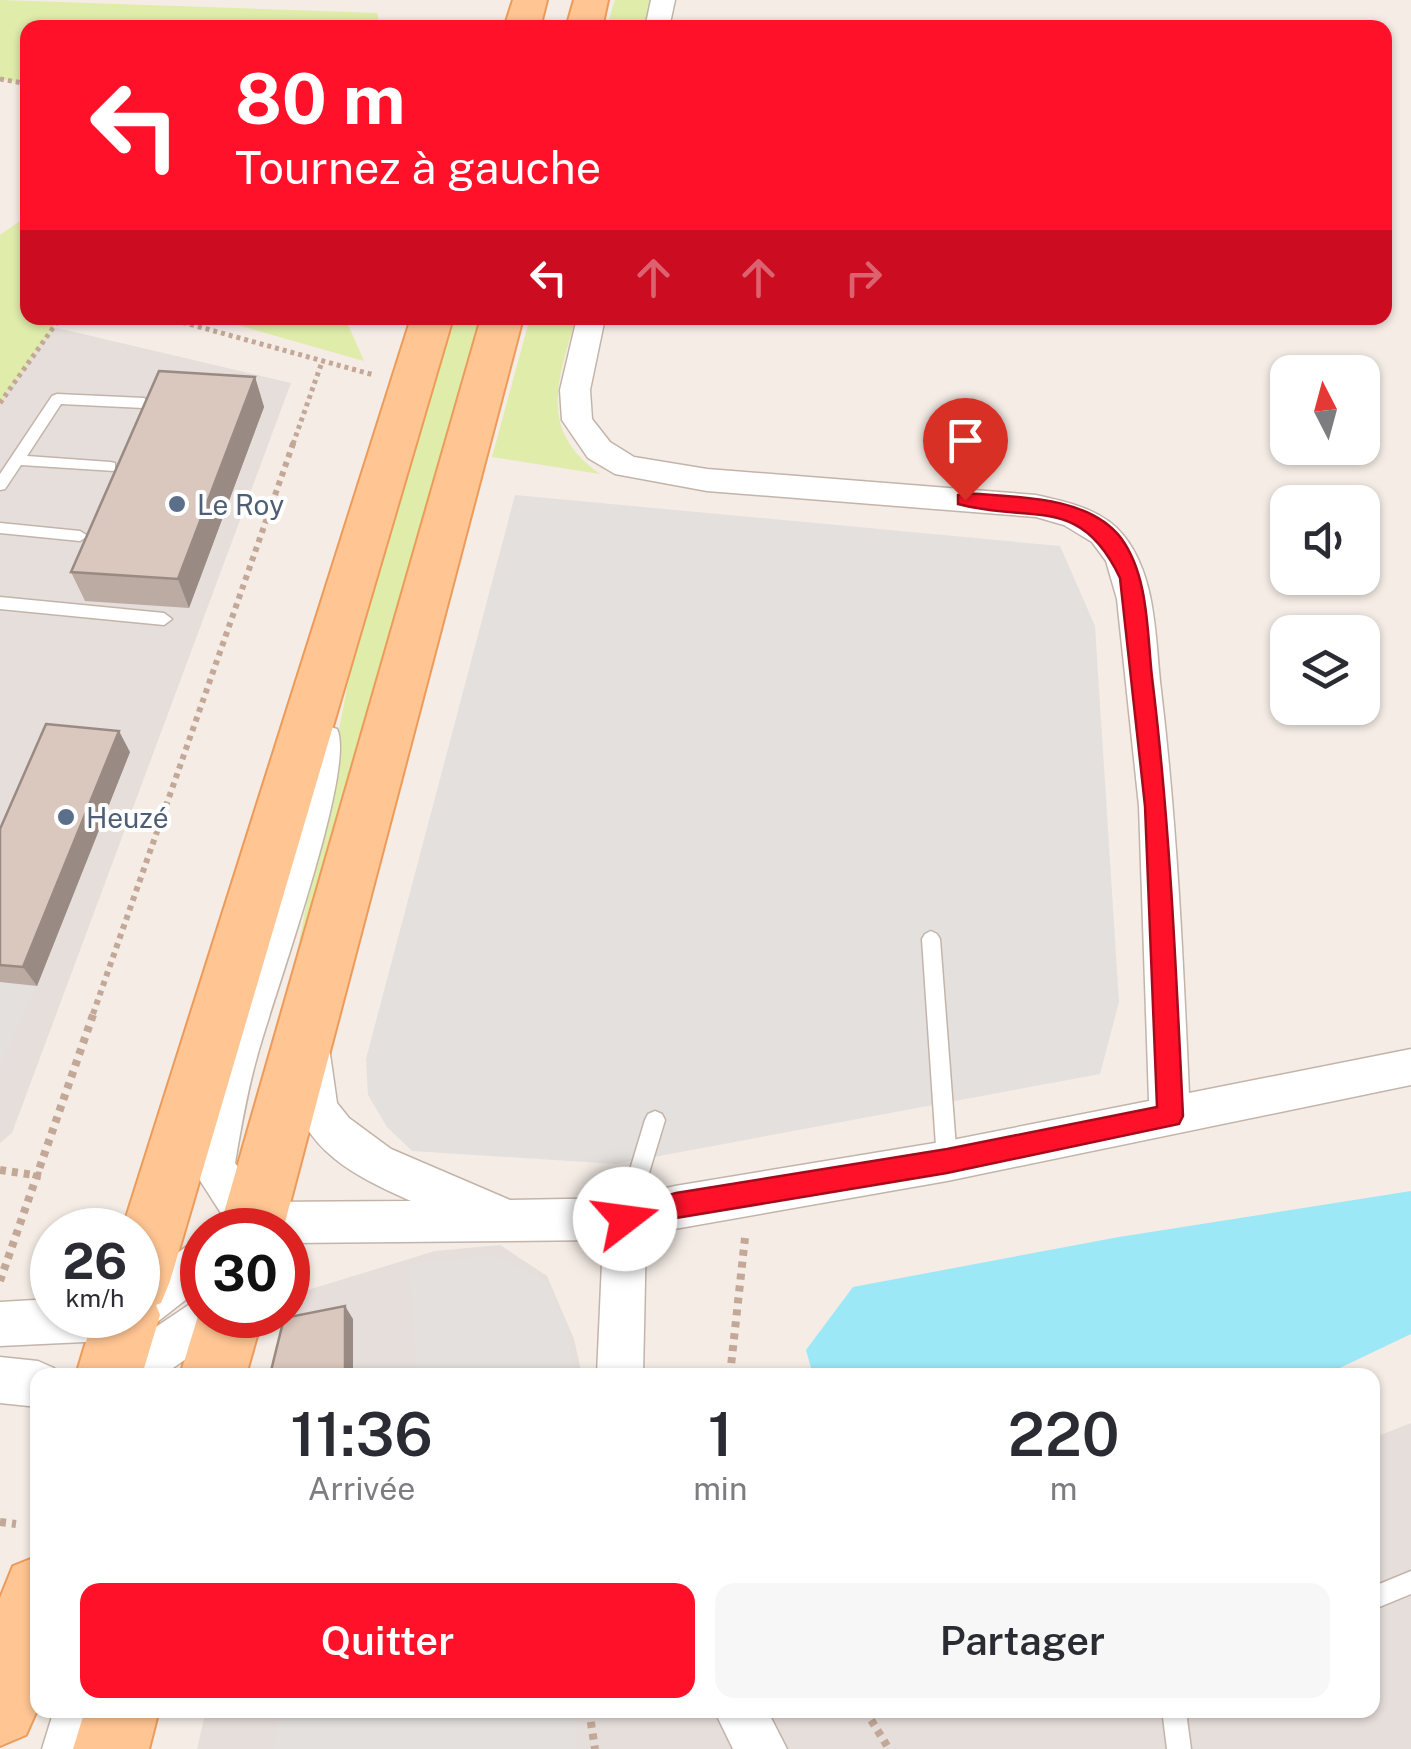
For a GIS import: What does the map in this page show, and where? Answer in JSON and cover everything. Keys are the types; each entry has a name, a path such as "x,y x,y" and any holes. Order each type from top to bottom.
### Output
{"main road":[{"path":"160,1279 340,615 414,354 428,325"},
{"path":"256,1208 500,325"},
{"path":"0,1709 30,1616"},
{"path":"111,1749 120,1718"}],"street":[{"path":"589,325 575,390 577,420 599,450 626,466 707,480 1036,506 1085,520 1113,542 1132,588 1156,806 1170,1116"},
{"path":"238,1208 213,1168 217,1134 300,850 321,762 340,615"},
{"path":"308,1026 320,1113 347,1144 378,1163 511,1221"},
{"path":"310,1226 625,1219 676,1206 947,1161 1411,1068"},
{"path":"620,1368 625,1219"},
{"path":"160,1317 180,1290"},
{"path":"0,1324 30,1327"},
{"path":"0,1380 30,1383"},
{"path":"68,1749 77,1718"},
{"path":"744,1718 761,1749"}],"lane":[{"path":"0,485 57,399 144,403"},
{"path":"17,460 110,467"},
{"path":"0,528 80,536"},
{"path":"0,603 164,619"},
{"path":"931,940 947,1161"},
{"path":"625,1219 655,1120"},
{"path":"1380,1596 1411,1582"},
{"path":"1175,1718 1179,1749"}],"path":[{"path":"0,403 55,325"},
{"path":"192,325 322,362 414,354"},
{"path":"0,1282 322,362"},
{"path":"0,1170 40,1176"},
{"path":"0,1522 16,1524"},
{"path":"591,1718 595,1749"},
{"path":"871,1718 888,1749"}],"shaded area":[{"path":"53,327 291,383 12,1133 0,1143 0,403"},
{"path":"515,495 1060,546 1095,626 1119,1002 1100,1074 616,1164 412,1151 387,1127 368,1095 366,1059"},
{"path":"0,982 37,986 0,1065"},
{"path":"500,1245 547,1276 574,1339 580,1368 281,1368 288,1338 310,1338 310,1289 435,1251"},
{"path":"495,1255 546,1281 566,1321 573,1368 416,1368 409,1264"},
{"path":"1411,1423 1411,1749 197,1749 204,1718 716,1718 722,1728 739,1718 1380,1718 1380,1435"},
{"path":"279,1718 576,1718 576,1749 273,1749"}],"green space":[{"path":"0,0 377,13 378,20 20,20 20,83 0,79"},
{"path":"615,0 652,0 647,20 609,20"},
{"path":"20,221 20,325 55,325 0,403 0,235"},
{"path":"238,325 348,325 364,361"},
{"path":"448,325 480,325 286,1012 359,624"},
{"path":"528,325 574,325 559,383 560,422 580,457 600,474 492,457"}],"water":[{"path":"1411,1191 1411,1334 1340,1368 811,1368 806,1350 853,1287 1119,1237"}],"building":[{"name":"Le Roy","path":"159,371 255,377 178,579 71,572"},
{"name":"Heuzé","path":"46,724 119,731 23,967 0,965 0,829"},
{"path":"345,1306 345,1368 272,1368 279,1338 310,1338 310,1313"}],"place":[{"name":"Le Roy","path":"177,504"},
{"name":"Heuzé","path":"66,817"}],"route":[{"path":"625,1219 676,1206 947,1161 1170,1116 1156,806 1130,578 1113,542 1085,520 1036,506 965,500"}]}
